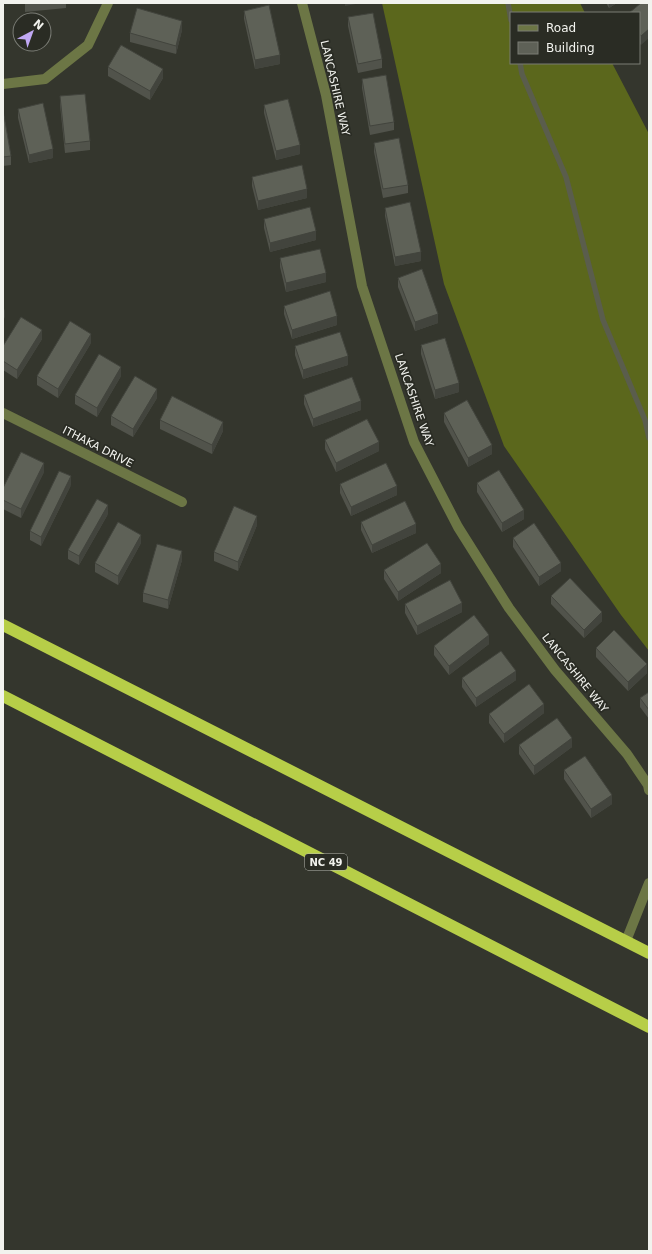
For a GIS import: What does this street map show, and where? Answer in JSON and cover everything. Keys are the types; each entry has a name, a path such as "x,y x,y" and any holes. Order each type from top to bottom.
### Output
{"highway":[{"path":"3,625 649,953"},
{"name":"NC 49","path":"3,696 649,1027"}],"street":[{"path":"3,84 45,79 88,45 108,3"},
{"name":"LANCASHIRE WAY","path":"302,3 326,94 362,286 414,442 458,527 509,608 556,670 627,754 648,785 649,790"},
{"name":"ITHAKA DRIVE","path":"3,413 182,502"},
{"path":"626,941 649,883"}],"green space":[{"path":"382,3 580,3 584,12 510,12 510,64 613,64 649,134 649,651 621,615 504,446 444,284"}],"building":[{"path":"641,3 649,3 649,29 641,36 640,12 630,12"},
{"path":"269,5 280,55 255,60 244,11"},
{"path":"137,8 182,21 176,46 130,33"},
{"path":"373,13 382,59 358,64 348,17"},
{"path":"121,45 163,69 150,91 108,67"},
{"path":"386,75 394,122 370,126 362,79"},
{"path":"85,94 90,141 65,144 60,96"},
{"path":"288,99 300,145 276,151 264,105"},
{"path":"43,103 53,149 29,155 18,109"},
{"path":"3,110 11,156 3,157"},
{"path":"399,138 408,185 383,189 374,143"},
{"path":"302,165 307,189 258,201 252,177"},
{"path":"410,202 421,252 395,257 385,208"},
{"path":"310,207 316,231 270,243 264,219"},
{"path":"320,249 326,273 286,283 280,258"},
{"path":"422,269 438,314 415,322 398,278"},
{"path":"330,291 337,316 292,330 284,306"},
{"path":"21,317 42,330 17,370 3,361 3,346"},
{"path":"70,321 91,334 58,389 37,376"},
{"path":"340,332 348,356 303,370 295,346"},
{"path":"445,338 459,383 435,390 421,345"},
{"path":"99,354 121,367 97,408 75,395"},
{"path":"135,376 157,389 133,429 111,416"},
{"path":"352,377 361,401 313,419 304,395"},
{"path":"172,396 223,422 212,445 160,420"},
{"path":"467,400 492,445 468,458 444,413"},
{"path":"367,419 379,442 336,463 325,440"},
{"path":"21,452 44,463 21,509 3,500 3,488"},
{"path":"386,463 397,486 351,507 340,484"},
{"path":"499,470 524,510 502,523 477,483"},
{"path":"59,471 71,476 41,537 30,531"},
{"path":"97,499 108,505 79,556 68,550"},
{"path":"405,501 416,524 372,545 361,522"},
{"path":"234,506 257,516 238,562 214,552"},
{"path":"118,522 141,535 118,576 95,563"},
{"path":"534,523 561,563 539,577 513,538"},
{"path":"427,543 441,564 398,592 384,570"},
{"path":"157,544 182,551 168,600 143,593"},
{"path":"570,578 602,612 584,630 551,596"},
{"path":"450,580 462,603 417,626 405,604"},
{"path":"474,615 489,635 449,666 434,646"},
{"path":"614,630 647,664 628,682 596,648"},
{"path":"501,651 516,671 476,698 462,678"},
{"path":"529,684 544,704 504,734 489,714"},
{"path":"649,692 649,710 640,698"},
{"path":"557,718 572,738 534,766 519,745"},
{"path":"585,756 612,795 591,809 564,770"}],"waterway":[{"path":"508,3 510,14"},
{"path":"520,64 522,74 566,177 603,320 645,420 649,438"}]}
